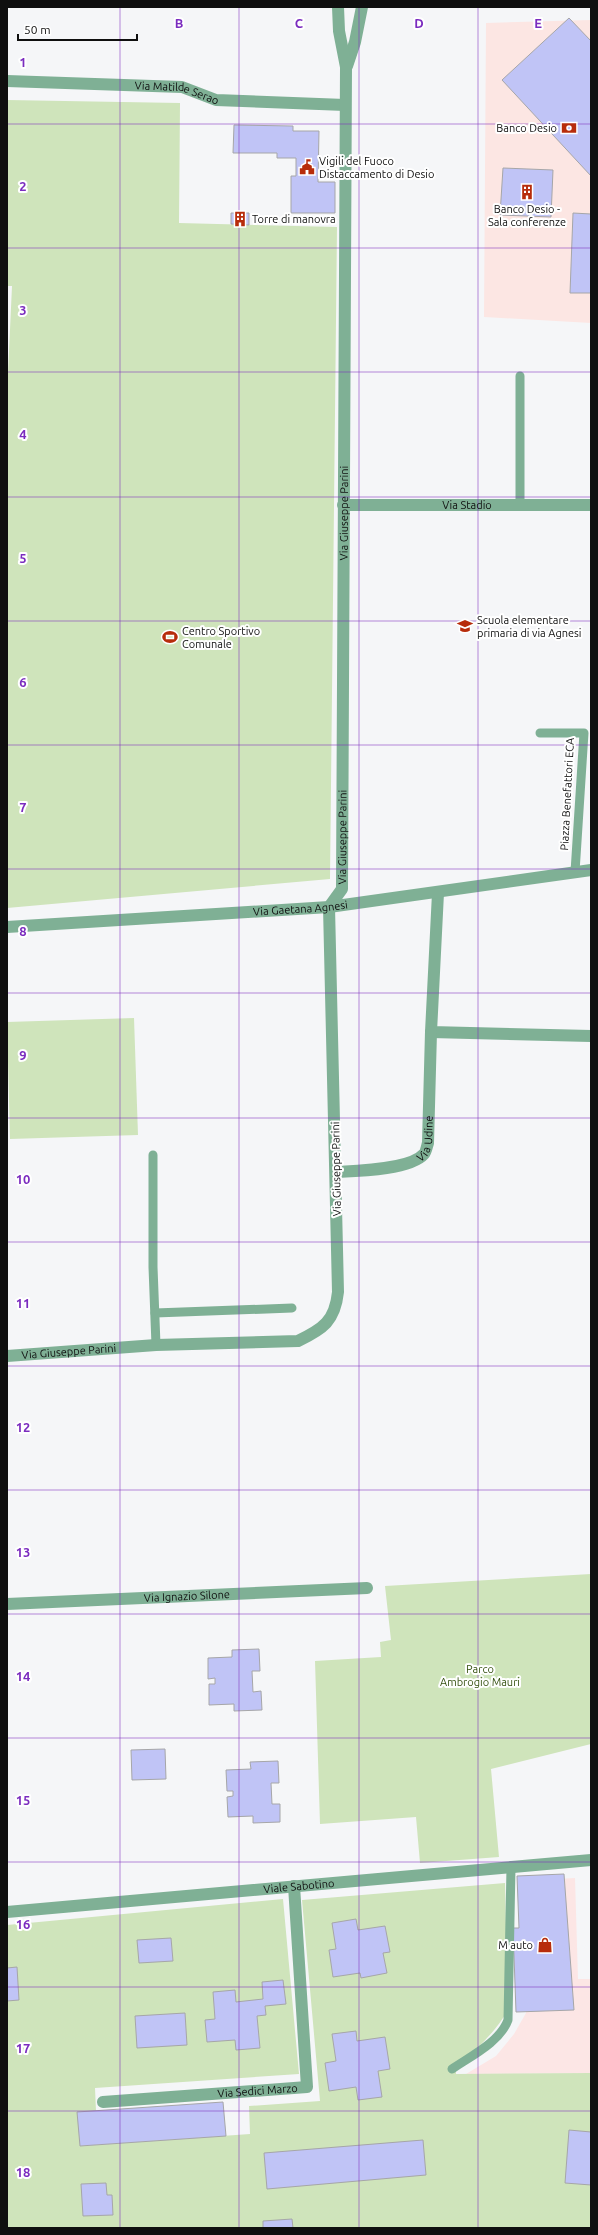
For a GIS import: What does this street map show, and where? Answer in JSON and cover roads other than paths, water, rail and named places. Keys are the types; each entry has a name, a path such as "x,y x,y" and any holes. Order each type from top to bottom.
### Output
{"street":[{"name":"Via Giuseppe Parini","path":"7,1356 156,1345 298,1341 316,1332 327,1324 336,1308 338,1292 336,1172 329,907 342,889 346,67 339,31 338,7"},
{"name":"Via Giuseppe Parini","path":"346,67 355,42 362,7"},
{"name":"Via Matilde Serao","path":"7,81 182,87 216,100 345,105"},
{"name":"Via Stadio","path":"343,505 591,505"},
{"name":"Via Gaetana Agnesi","path":"7,927 329,907 438,893 591,870"},
{"name":"Via Udine","path":"336,1172 376,1171 414,1161 424,1154 428,1143 431,1032 438,893"},
{"path":"431,1032 591,1036"},
{"name":"Via Ignazio Silone","path":"7,1604 368,1588"},
{"name":"Viale Sabotino","path":"7,1912 591,1860"},
{"name":"Via Sedici Marzo","path":"103,2102 307,2087 294,1886"}],"lane":[{"path":"520,376 520,505"},
{"name":"Piazza Benefattori ECA","path":"540,733 584,734 575,872"},
{"path":"153,1155 156,1345"},
{"path":"155,1313 292,1308"},
{"path":"452,2069 486,2045 505,2028 508,2020 510,1867"}],"place":[{"name":"Banco Desio","path":"569,128"},
{"name":"Vigili del Fuoco Distaccamento di Desio","path":"307,167"},
{"name":"Banco Desio - Sala conferenze","path":"527,192"},
{"name":"Torre di manovra","path":"240,219"},
{"name":"Scuola elementare primaria di via Agnesi","path":"465,626"},
{"name":"Centro Sportivo Comunale","path":"170,637"},
{"name":"M auto","path":"545,1945"}],"park label":[{"name":"Parco Ambrogio Mauri","path":"480,1675"}]}
